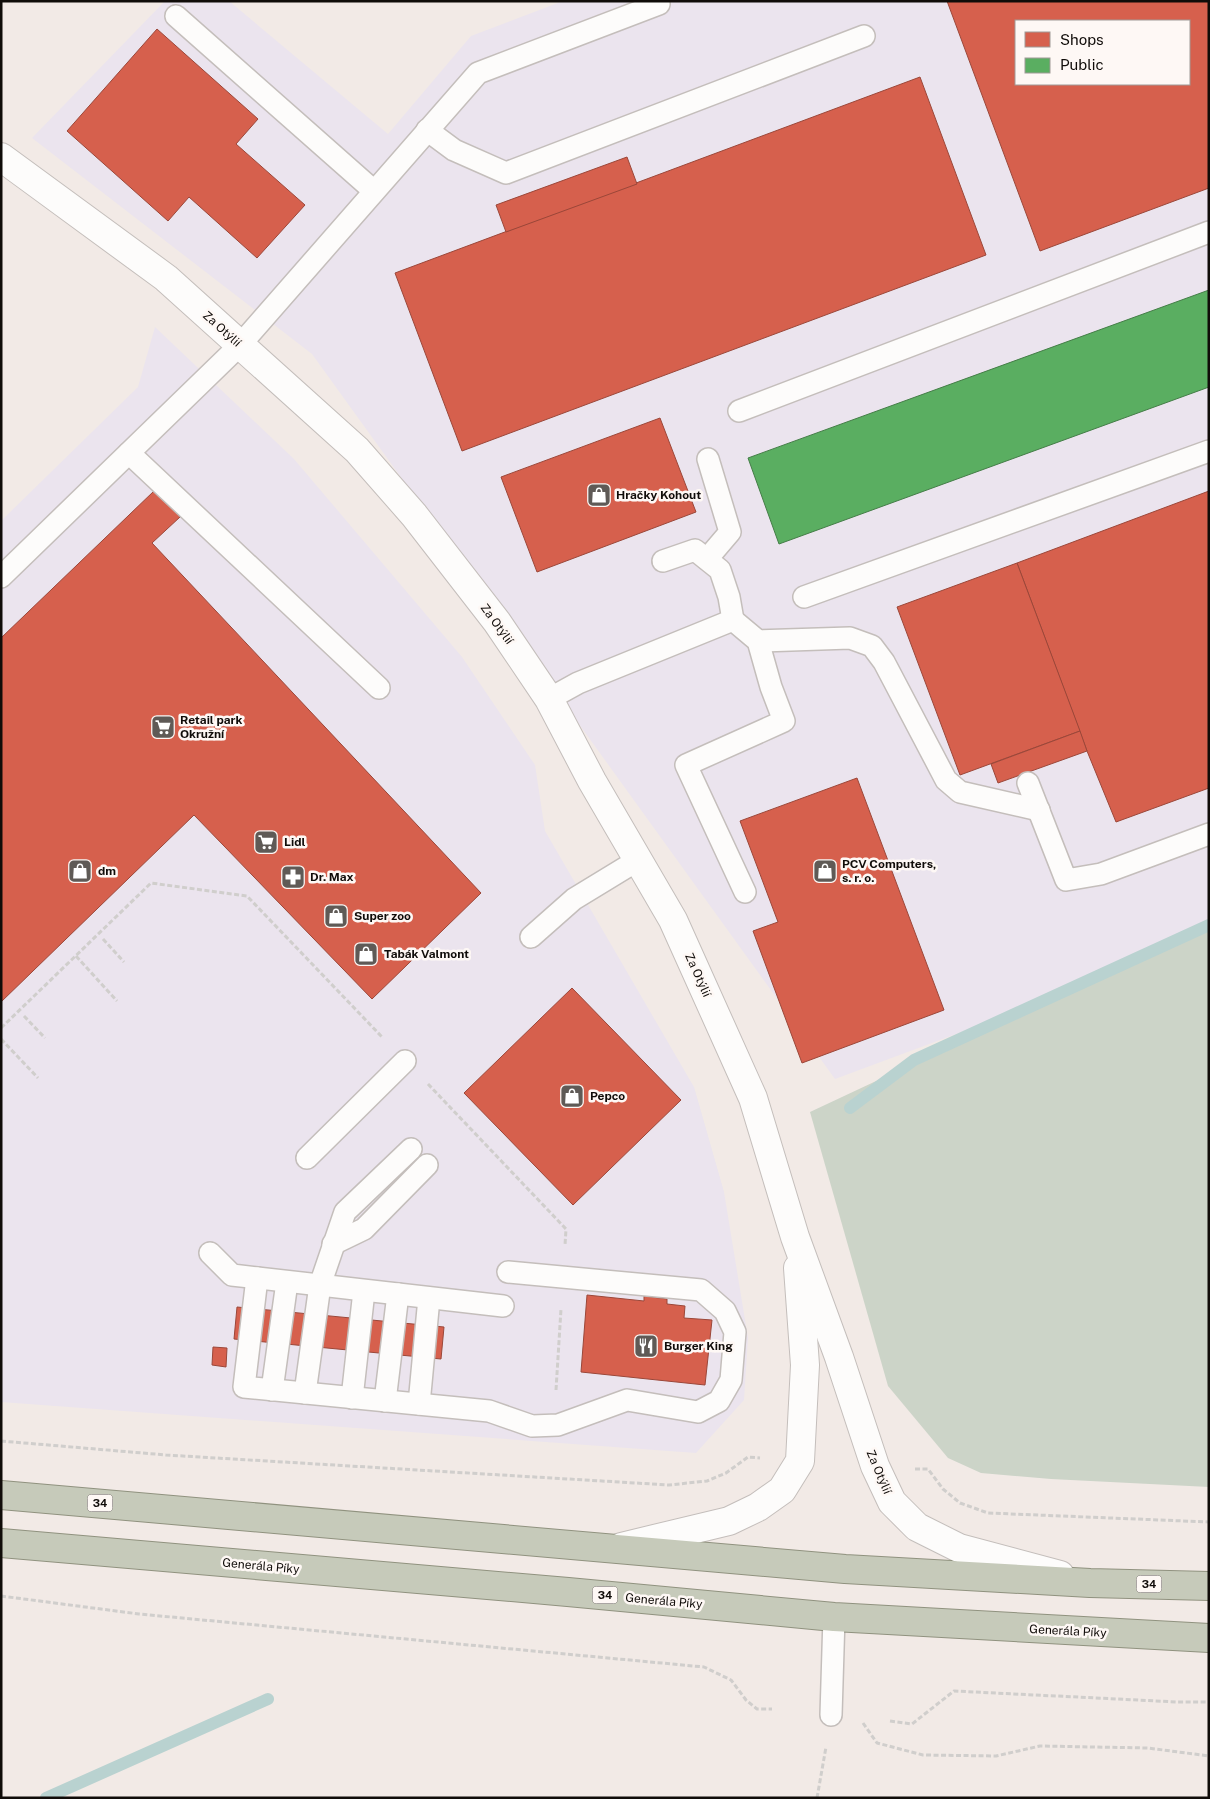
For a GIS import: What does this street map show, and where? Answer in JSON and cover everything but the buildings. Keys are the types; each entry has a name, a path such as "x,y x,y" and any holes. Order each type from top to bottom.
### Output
{"highway":[{"name":"34","path":"1,1495 845,1569 1090,1583 1209,1586"},
{"name":"Generála Píky","path":"1,1544 558,1591 834,1617 1209,1638"}],"street":[{"name":"Za Otýlií","path":"1,157 166,278 357,450 414,515 497,622 549,699 592,781 674,920 753,1098 795,1237 839,1357 875,1466 892,1502 917,1527 960,1548 1090,1583"},
{"name":"Za Otýlií","path":"615,1549 737,1518 758,1507 782,1490 800,1461 805,1365 795,1237"}],"lane":[{"path":"1,577 240,345 478,73 659,4"},
{"path":"176,16 374,191"},
{"path":"427,130 454,150 506,173 864,36"},
{"path":"739,412 1209,232"},
{"path":"804,597 1209,450"},
{"path":"129,453 379,688"},
{"path":"707,560 730,532 708,459"},
{"path":"663,561 696,550 720,570 734,620 758,642 771,687 784,721 686,765 745,892"},
{"path":"549,699 578,683 734,620"},
{"path":"758,642 850,638 872,646 884,662 946,780 960,792 1039,810"},
{"path":"1028,783 1066,880 1101,874 1209,834"},
{"path":"531,937 574,899 638,860"},
{"path":"307,1158 405,1061"},
{"path":"305,1393 320,1285 345,1212 411,1148"},
{"path":"333,1244 364,1229 427,1165"},
{"path":"210,1253 232,1275 503,1306"},
{"path":"257,1278 244,1387 489,1411 532,1426 558,1425 627,1400 698,1412 719,1401 730,1380 735,1332 725,1310 701,1290 508,1272"},
{"path":"272,1390 287,1282"},
{"path":"352,1398 364,1291"},
{"path":"385,1401 398,1294"},
{"path":"419,1404 429,1298"},
{"path":"832,1716 834,1617"}],"path":[{"path":"1,1028 151,883 247,896 566,1229 556,1393"},
{"path":"103,939 124,962"},
{"path":"76,956 117,1001"},
{"path":"24,1016 45,1038"},
{"path":"1,1039 38,1078"},
{"path":"1,1441 166,1455 669,1485 707,1481 726,1474 748,1457 766,1458"},
{"path":"910,1469 928,1469 943,1489 960,1503 988,1513 1209,1522"},
{"path":"1,1596 139,1614 704,1667 731,1680 746,1700 757,1709 772,1709"},
{"path":"890,1721 912,1724 954,1691 1209,1702"},
{"path":"816,1798 832,1716"},
{"path":"860,1718 877,1743 923,1755 996,1756 1040,1746 1148,1748 1209,1756"}],"shaded area":[{"path":"165,1 229,1 388,134 471,36 563,1 1209,1 1209,925 1061,995 835,1079 312,354 32,138"},
{"name":"Retail park Okružní","path":"155,327 294,459 462,657 535,765 545,831 694,1087 724,1192 748,1338 744,1400 696,1453 1,1402 1,521 138,387"},
{"path":"1209,925 1209,1487 1051,1479 981,1473 948,1458 888,1386 810,1112"}],"waterway":[{"path":"850,1108 914,1060 1209,925"},
{"path":"46,1798 268,1699"}],"place":[{"name":"Hračky Kohout","path":"599,495"},
{"name":"Retail park Okružní","path":"163,727"},
{"name":"Lidl","path":"266,842"},
{"name":"dm","path":"80,871"},
{"name":"PCV Computers, s. r. o.","path":"825,871"},
{"name":"Dr. Max","path":"293,877"},
{"name":"Super zoo","path":"336,916"},
{"name":"Tabák Valmont","path":"366,954"},
{"name":"Pepco","path":"572,1096"},
{"name":"Burger King","path":"646,1346"}]}
